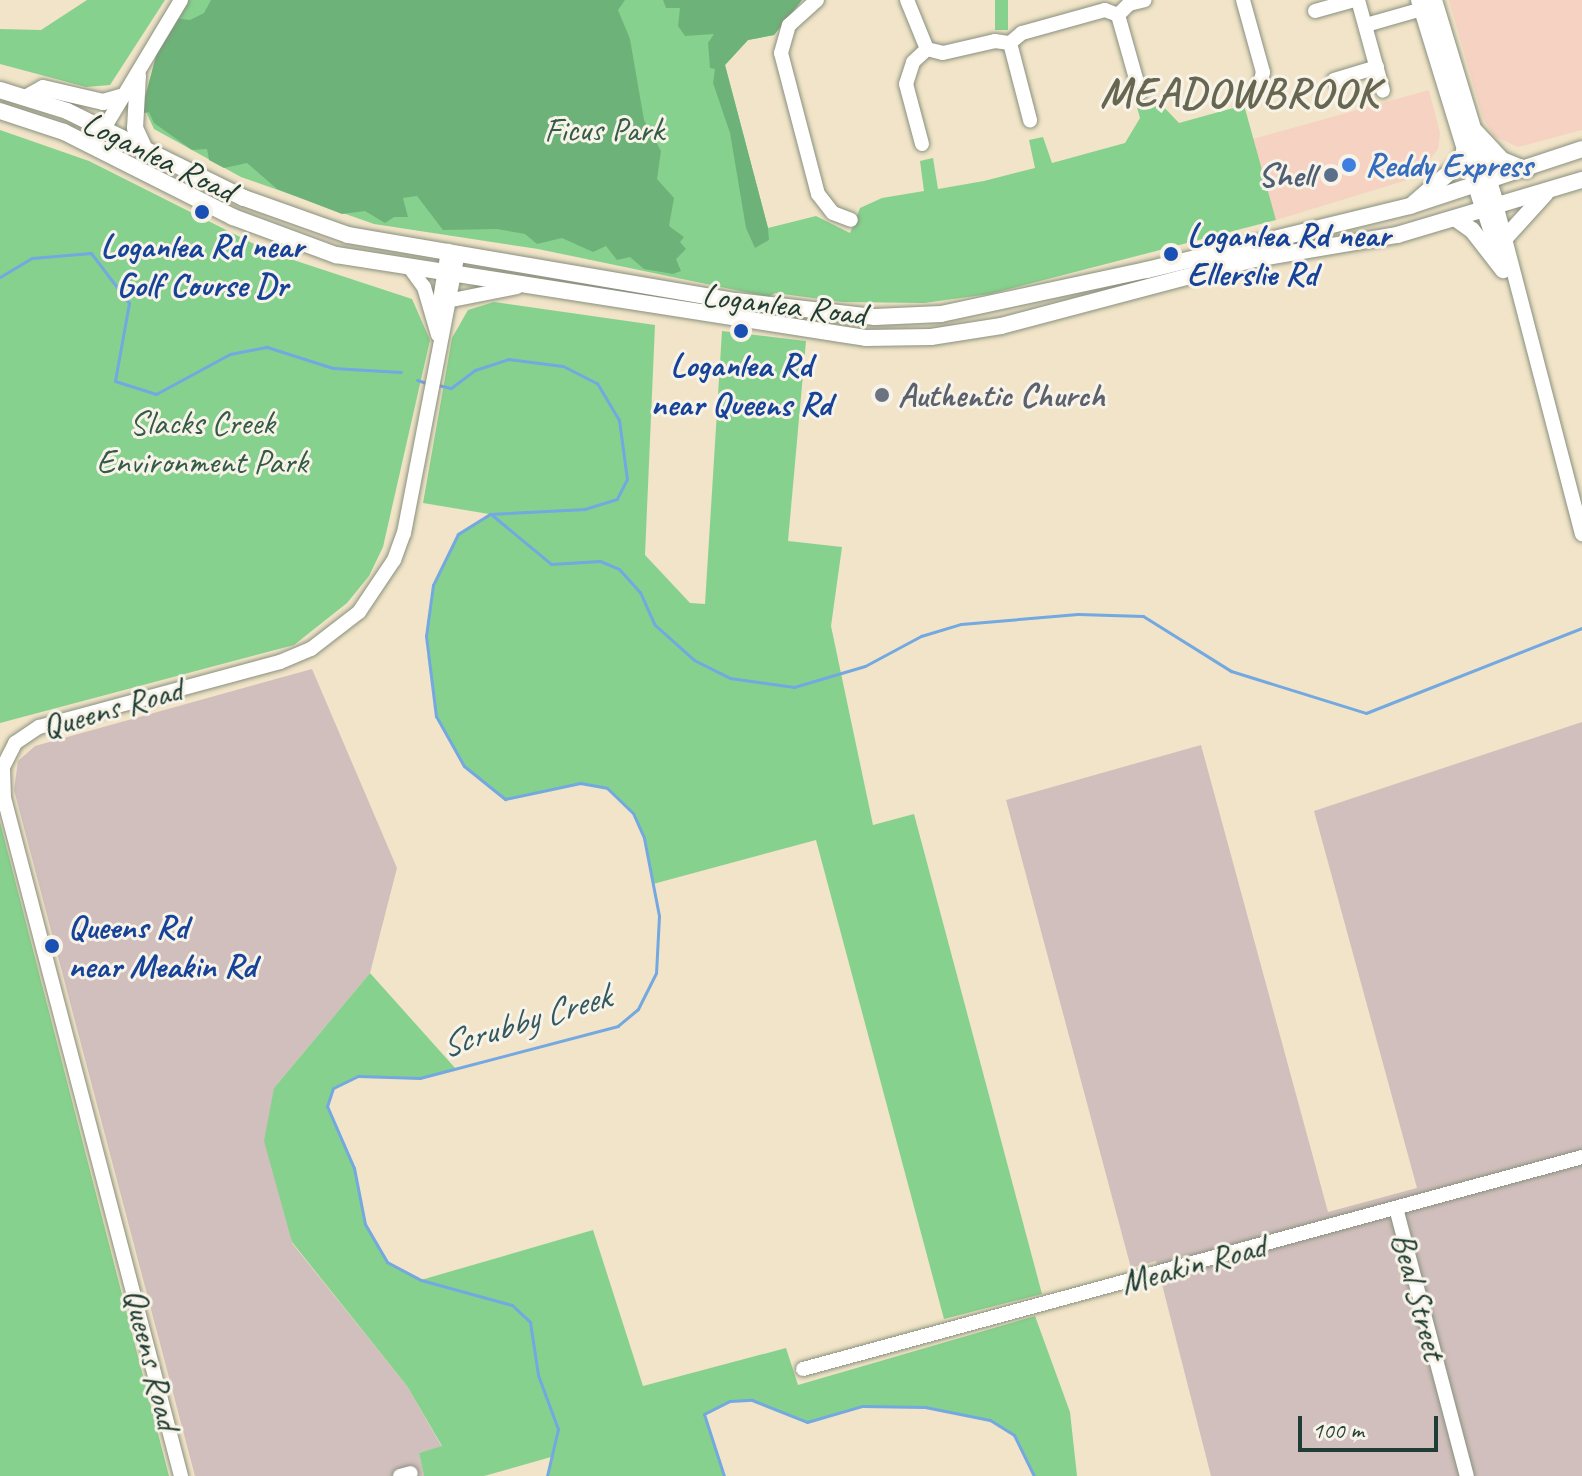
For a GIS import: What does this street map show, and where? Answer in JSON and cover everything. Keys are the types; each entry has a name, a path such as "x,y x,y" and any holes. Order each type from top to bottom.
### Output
{"main road":[{"path":"1425,3 1474,130 1483,184"},
{"path":"1425,3 1466,147 1491,210"},
{"path":"136,79 135,128 145,149"},
{"path":"27,97 43,88 103,102 121,97"},
{"name":"Loganlea Road","path":"0,90 27,97 108,130 244,198 317,227 763,306 908,316 1052,292 1410,206 1527,170 1582,149"},
{"name":"Loganlea Road","path":"0,111 99,148 276,235 336,255 819,334 931,337 1037,318 1255,259 1456,219 1582,180"},
{"path":"1474,130 1502,160 1527,170"},
{"path":"1410,206 1458,165 1466,147"},
{"path":"1506,237 1546,193"},
{"path":"1456,219 1472,230 1503,270"}],"street":[{"path":"99,148 181,0"},
{"path":"817,0 789,25 781,53 818,194 833,213 851,220"},
{"path":"907,0 927,49"},
{"path":"1118,15 1129,4 1145,0"},
{"path":"1243,0 1263,72 1259,88"},
{"path":"1315,11 1356,0 1366,25 1383,91"},
{"path":"1366,25 1425,3"},
{"path":"927,49 943,53 995,41 1010,43 1022,33 1105,10 1118,15"},
{"path":"1118,15 1140,93"},
{"path":"1010,43 1030,120"},
{"path":"922,144 906,84 913,62 927,49"},
{"path":"1334,80 1377,67"},
{"path":"108,130 121,97 136,79"},
{"path":"1491,210 1506,237 1517,295 1582,534"},
{"path":"1491,210 1503,270 1517,295"},
{"name":"Queens Road","path":"443,321 439,306 453,252"},
{"path":"410,268 424,287 440,339"},
{"name":"Queens Road","path":"181,1476 4,798 3,767 15,743 39,727 247,672 311,649 348,622 378,587 394,560 411,505 443,321 452,300 450,273"},
{"path":"452,300 530,285"},
{"name":"Meakin Road","path":"803,1369 1582,1157"},
{"name":"Beal Street","path":"1396,1208 1467,1476"}],"shaded area":[{"path":"1449,0 1582,0 1582,130 1518,147 1494,136 1483,118"},
{"path":"1429,90 1440,133 1438,149 1417,177 1276,220 1253,139"},
{"path":"312,669 397,868 370,973 274,1088 292,1243 407,1386 442,1447 419,1453 424,1476 195,1476 14,790 18,761 35,746"},
{"path":"1582,722 1582,1476 1211,1476 1156,1261 1131,1268 1006,800 1201,745 1328,1212 1417,1188 1314,811"}],"green space":[{"path":"87,0 165,0 110,85 86,87 0,64 0,29 41,30"},
{"name":"Ficus Park","path":"188,0 802,0 774,35 748,40 725,65 768,228 816,216 850,233 860,208 882,198 924,191 920,161 933,158 938,189 984,181 1035,168 1029,140 1043,137 1052,163 1125,143 1140,118 1137,107 1159,102 1179,123 1244,105 1276,220 990,294 924,303 843,302 775,293 769,297 538,249 374,224 241,177 154,129 143,105 163,30"},
{"name":"Ficus Park","path":"211,0 625,0 618,10 630,39 644,120 661,151 657,179 674,198 669,226 684,237 680,242 686,249 676,259 681,271 673,274 644,269 630,257 617,260 606,246 593,252 562,238 537,244 525,234 497,229 443,230 417,196 403,198 408,217 394,217 385,223 365,211 342,214 277,189 247,163 224,168 209,160 207,149 192,150 154,123 149,112 144,113 143,105 163,30 173,18 190,20 204,13"},
{"path":"663,0 802,0 774,35 748,40 725,65 768,228 769,240 755,248 746,228 730,133 713,83 715,69 710,68 708,43 714,34 685,36 678,26 680,8 666,8"},
{"path":"995,0 1008,0 1008,30 995,30"},
{"name":"Slacks Creek Environment Park","path":"0,130 89,161 272,253 412,299 430,340 383,547 369,576 347,603 294,645 0,723"},
{"path":"494,302 655,325 645,555 690,603 705,604 722,331 806,341 788,541 842,547 831,626 873,825 914,814 1042,1294 944,1319 816,840 653,884 644,838 633,813 607,788 580,783 505,799 464,766 436,716 426,636 433,585 458,534 489,514 423,503 452,338 468,310"},
{"path":"0,822 149,1399 169,1476 0,1476"},
{"path":"370,973 456,1069 420,1078 358,1076 333,1088 327,1106 354,1168 365,1224 387,1262 421,1280 593,1230 643,1386 786,1348 798,1385 1035,1316 1070,1412 1077,1476 1034,1476 1014,1435 990,1420 925,1407 862,1406 807,1422 752,1400 730,1401 704,1415 724,1476 547,1476 551,1457 484,1476 424,1476 419,1453 442,1446 407,1386 292,1242 264,1141 274,1088"}],"waterway":[{"name":"Scrubby Creek","path":"0,277 32,258 91,253 129,303 115,381 156,394 230,354 267,347 333,368 401,372"},
{"name":"Scrubby Creek","path":"438,385 451,388 475,370 508,359 563,366 597,383 619,420 627,479 617,499 585,509 490,514 458,534 433,585 426,636 436,716 464,766 505,799 580,783 607,788 633,813 644,838 659,916 656,973 638,1009 618,1026 420,1078 358,1076 333,1088 327,1106 354,1168 365,1224 387,1262 421,1280 512,1305 530,1322 538,1375 558,1429 547,1476"},
{"name":"Scrubby Creek","path":"417,380 426,383"},
{"path":"492,515 551,564 600,561 619,569 640,592 655,625 694,660 730,678 794,687 865,666 921,636 961,624 1078,614 1143,616 1231,671 1366,713 1582,628"},
{"name":"Scrubby Creek","path":"724,1476 704,1414 730,1401 752,1400 807,1422 862,1406 925,1407 990,1420 1014,1435 1034,1476"}],"place":[{"name":"Reddy Express","path":"1349,165"},
{"name":"Shell","path":"1331,175"},
{"name":"Loganlea Rd near Golf Course Dr","path":"202,212"},
{"name":"Loganlea Rd near Ellerslie Rd","path":"1171,254"},
{"name":"Loganlea Rd near Queens Rd","path":"741,331"},
{"name":"Authentic Church","path":"882,395"},
{"name":"Queens Rd near Meakin Rd","path":"52,946"}],"district":[{"name":"MEADOWBROOK","path":"1240,93"}]}
